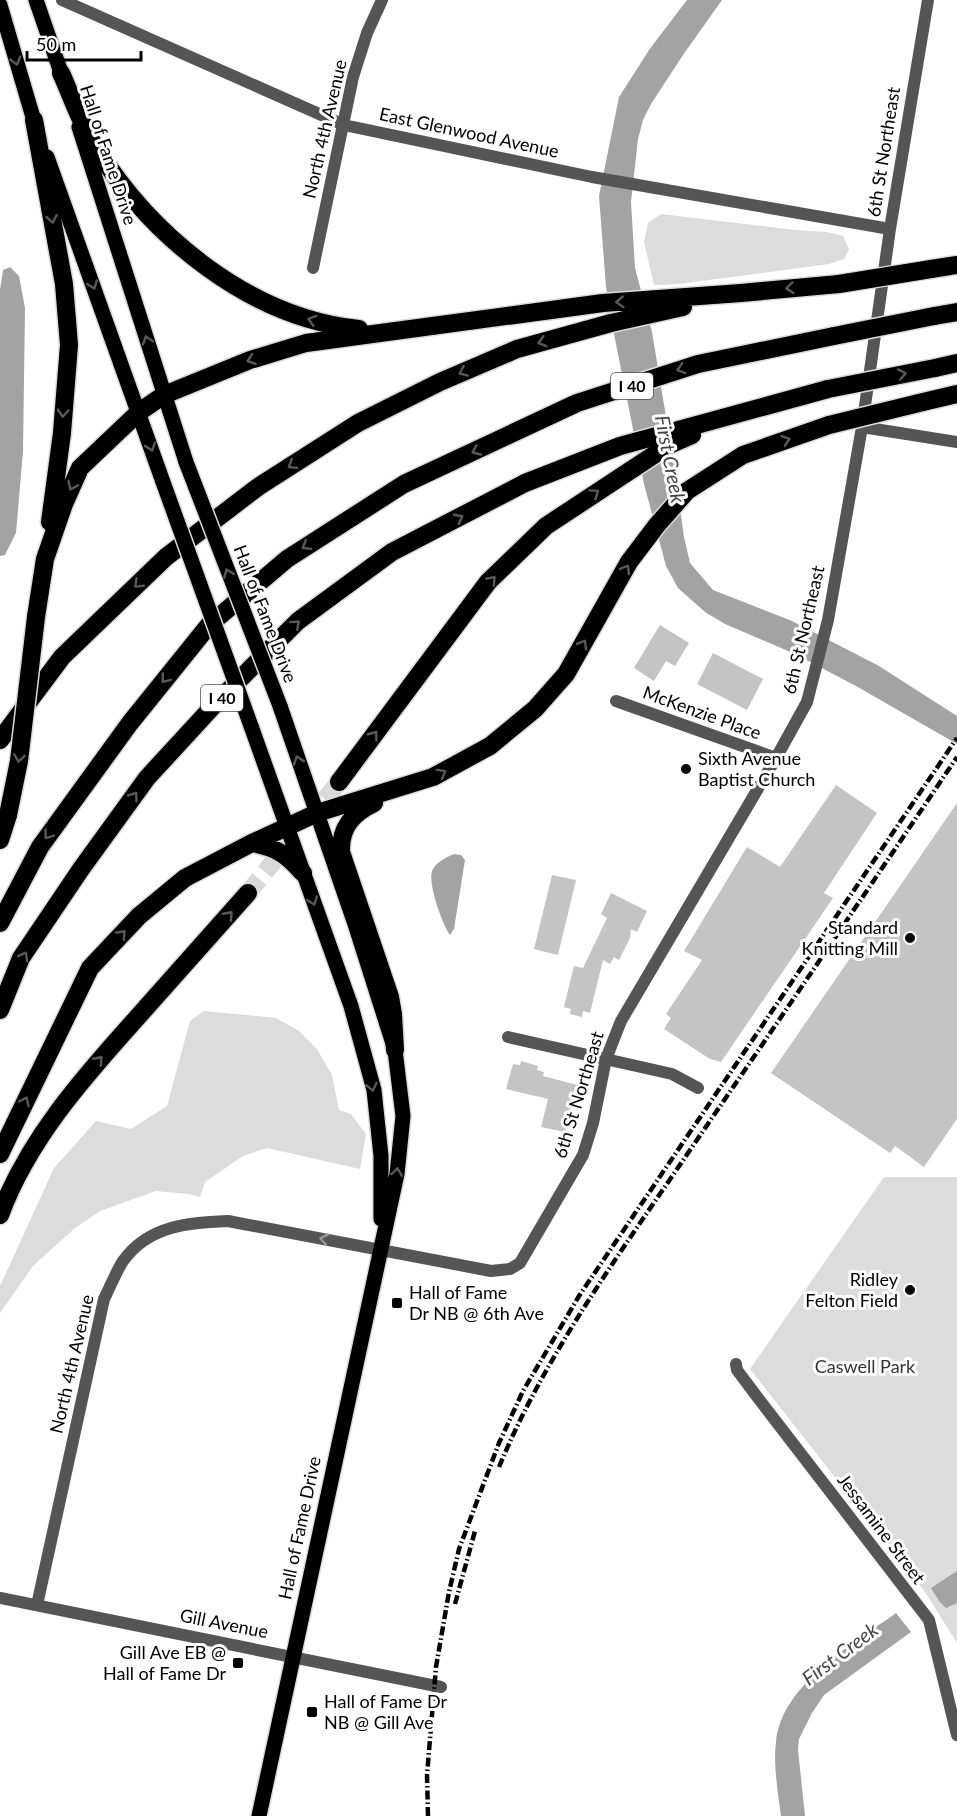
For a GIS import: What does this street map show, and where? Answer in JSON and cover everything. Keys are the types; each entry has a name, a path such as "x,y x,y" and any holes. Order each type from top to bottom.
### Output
{"highway":[{"path":"61,73 94,146 133,200 178,246 230,284 294,315 338,327 390,332"},
{"path":"0,840 8,815 19,761 36,617 62,434 69,345 64,284 34,120"},
{"path":"45,559 64,504 80,468 139,412 164,395 250,360 306,343 507,315 603,303 839,284 957,266"},
{"path":"0,740 62,657 166,557 249,494 358,423 440,382 517,349 611,323 741,293"},
{"name":"I 40","path":"0,923 40,846 130,723 208,625 287,559 404,484 577,403 698,364 957,312"},
{"name":"I 40","path":"0,1010 21,958 81,869 147,778 216,703 298,621 392,552 535,479 620,446 828,389 957,363"},
{"path":"0,1154 90,968 139,916 185,878 316,813 433,777 490,746 535,709 566,674 629,562 657,525 687,491 743,455 829,425 957,394"},
{"path":"339,782 488,582 546,526 669,445 744,411"},
{"path":"395,1050 390,997 343,864 340,842 354,814 416,783"},
{"path":"252,843 270,846 289,857 303,873"},
{"path":"0,1215 9,1190 45,1129 74,1091 248,893"}],"main road":[{"name":"Hall of Fame Drive","path":"36,0 186,462 279,706 355,924 395,1050 403,1116 398,1174 259,1816"},
{"name":"Hall of Fame Drive","path":"0,4 34,120 351,1006 374,1090 381,1156 381,1249"}],"street":[{"name":"North 4th Avenue","path":"313,268 353,77 367,33 381,0"},
{"name":"6th St Northeast","path":"510,1269 520,1263 583,1155 593,1123 606,1059 621,1021 807,702 828,620 862,427 890,229 928,0"},
{"name":"East Glenwood Avenue","path":"66,2 344,125 592,177 890,229"},
{"path":"862,427 957,442"},
{"name":"McKenzie Place","path":"616,701 776,758"},
{"path":"508,1037 672,1074 698,1088"},
{"name":"North 4th Avenue","path":"37,1605 104,1299 124,1260 150,1235 185,1224 228,1221 491,1271 510,1269"},
{"name":"Jessamine Street","path":"736,1364 737,1370 758,1398 929,1620 957,1735"},
{"name":"Gill Avenue","path":"0,1598 441,1687"}],"green space":[{"path":"661,214 827,232 843,236 849,249 844,259 829,264 679,284 654,285 644,242 648,223"},
{"path":"204,1011 276,1018 299,1031 317,1049 332,1075 339,1110 351,1114 366,1134 360,1169 267,1148 243,1156 205,1182 200,1197 156,1191 100,1211 75,1228 33,1266 0,1313 0,1286 54,1168 96,1121 131,1129 167,1106 190,1021"},
{"name":"Caswell Park","path":"884,1177 957,1177 957,1643 925,1592 750,1369"}],"water":[{"name":"First Creek","path":"687,0 722,0 683,55 643,120 638,139 631,202 635,268 652,332 690,563 713,590 792,621 879,666 957,716 957,744 795,654 725,624 705,612 678,588 666,566 644,484 615,339 606,287 599,196 619,97 649,50"},
{"path":"10,267 19,276 25,308 23,451 16,533 5,555 0,556 0,290 3,270"},
{"path":"454,854 461,855 465,860 454,929 450,935 436,904 431,877 436,865"},
{"path":"957,1571 957,1603 946,1608 931,1588"},
{"name":"First Creek","path":"896,1613 911,1632 824,1695 812,1713 799,1739 798,1750 805,1816 781,1816 775,1751 781,1721 791,1702 805,1684 840,1652"}],"building":[{"path":"660,625 689,643 675,666 666,661 654,681 634,668"},
{"path":"713,653 763,679 747,710 697,684"},
{"path":"836,785 877,813 824,893 833,898 721,1062 710,1059 664,1029 671,1018 666,1014 702,960 684,951 747,847 780,867"},
{"name":"Standard Knitting Mill","path":"957,803 957,1119 924,1167 895,1146 890,1153 771,1073"},
{"path":"552,875 576,880 558,955 534,949"},
{"path":"611,893 647,911 637,932 631,929 630,938 619,960 614,957 610,964 603,960 590,1013 583,1011 582,1017 570,1014 571,1009 564,1007 574,966 583,968 607,918 601,914"},
{"path":"521,1061 538,1066 537,1070 544,1072 543,1076 577,1085 565,1132 541,1127 548,1099 506,1089 513,1064 520,1065"}],"tunnel":[{"path":"308,820 339,782"},
{"path":"248,893 290,841"}],"railway":[{"path":"428,1816 427,1775 436,1667 449,1592 459,1549 499,1443 523,1391 579,1296 957,738"},
{"path":"499,1467 539,1384 586,1304 957,757"},
{"path":"455,1604 475,1531"}],"place":[{"name":"Sixth Avenue Baptist Church","path":"686,769"},
{"name":"Standard Knitting Mill","path":"910,938"},
{"name":"Ridley Felton Field","path":"910,1290"},
{"name":"Hall of Fame Dr NB @ 6th Ave","path":"397,1303"},
{"name":"Gill Ave EB @ Hall of Fame Dr","path":"238,1663"},
{"name":"Hall of Fame Dr NB @ Gill Ave","path":"312,1712"}]}
